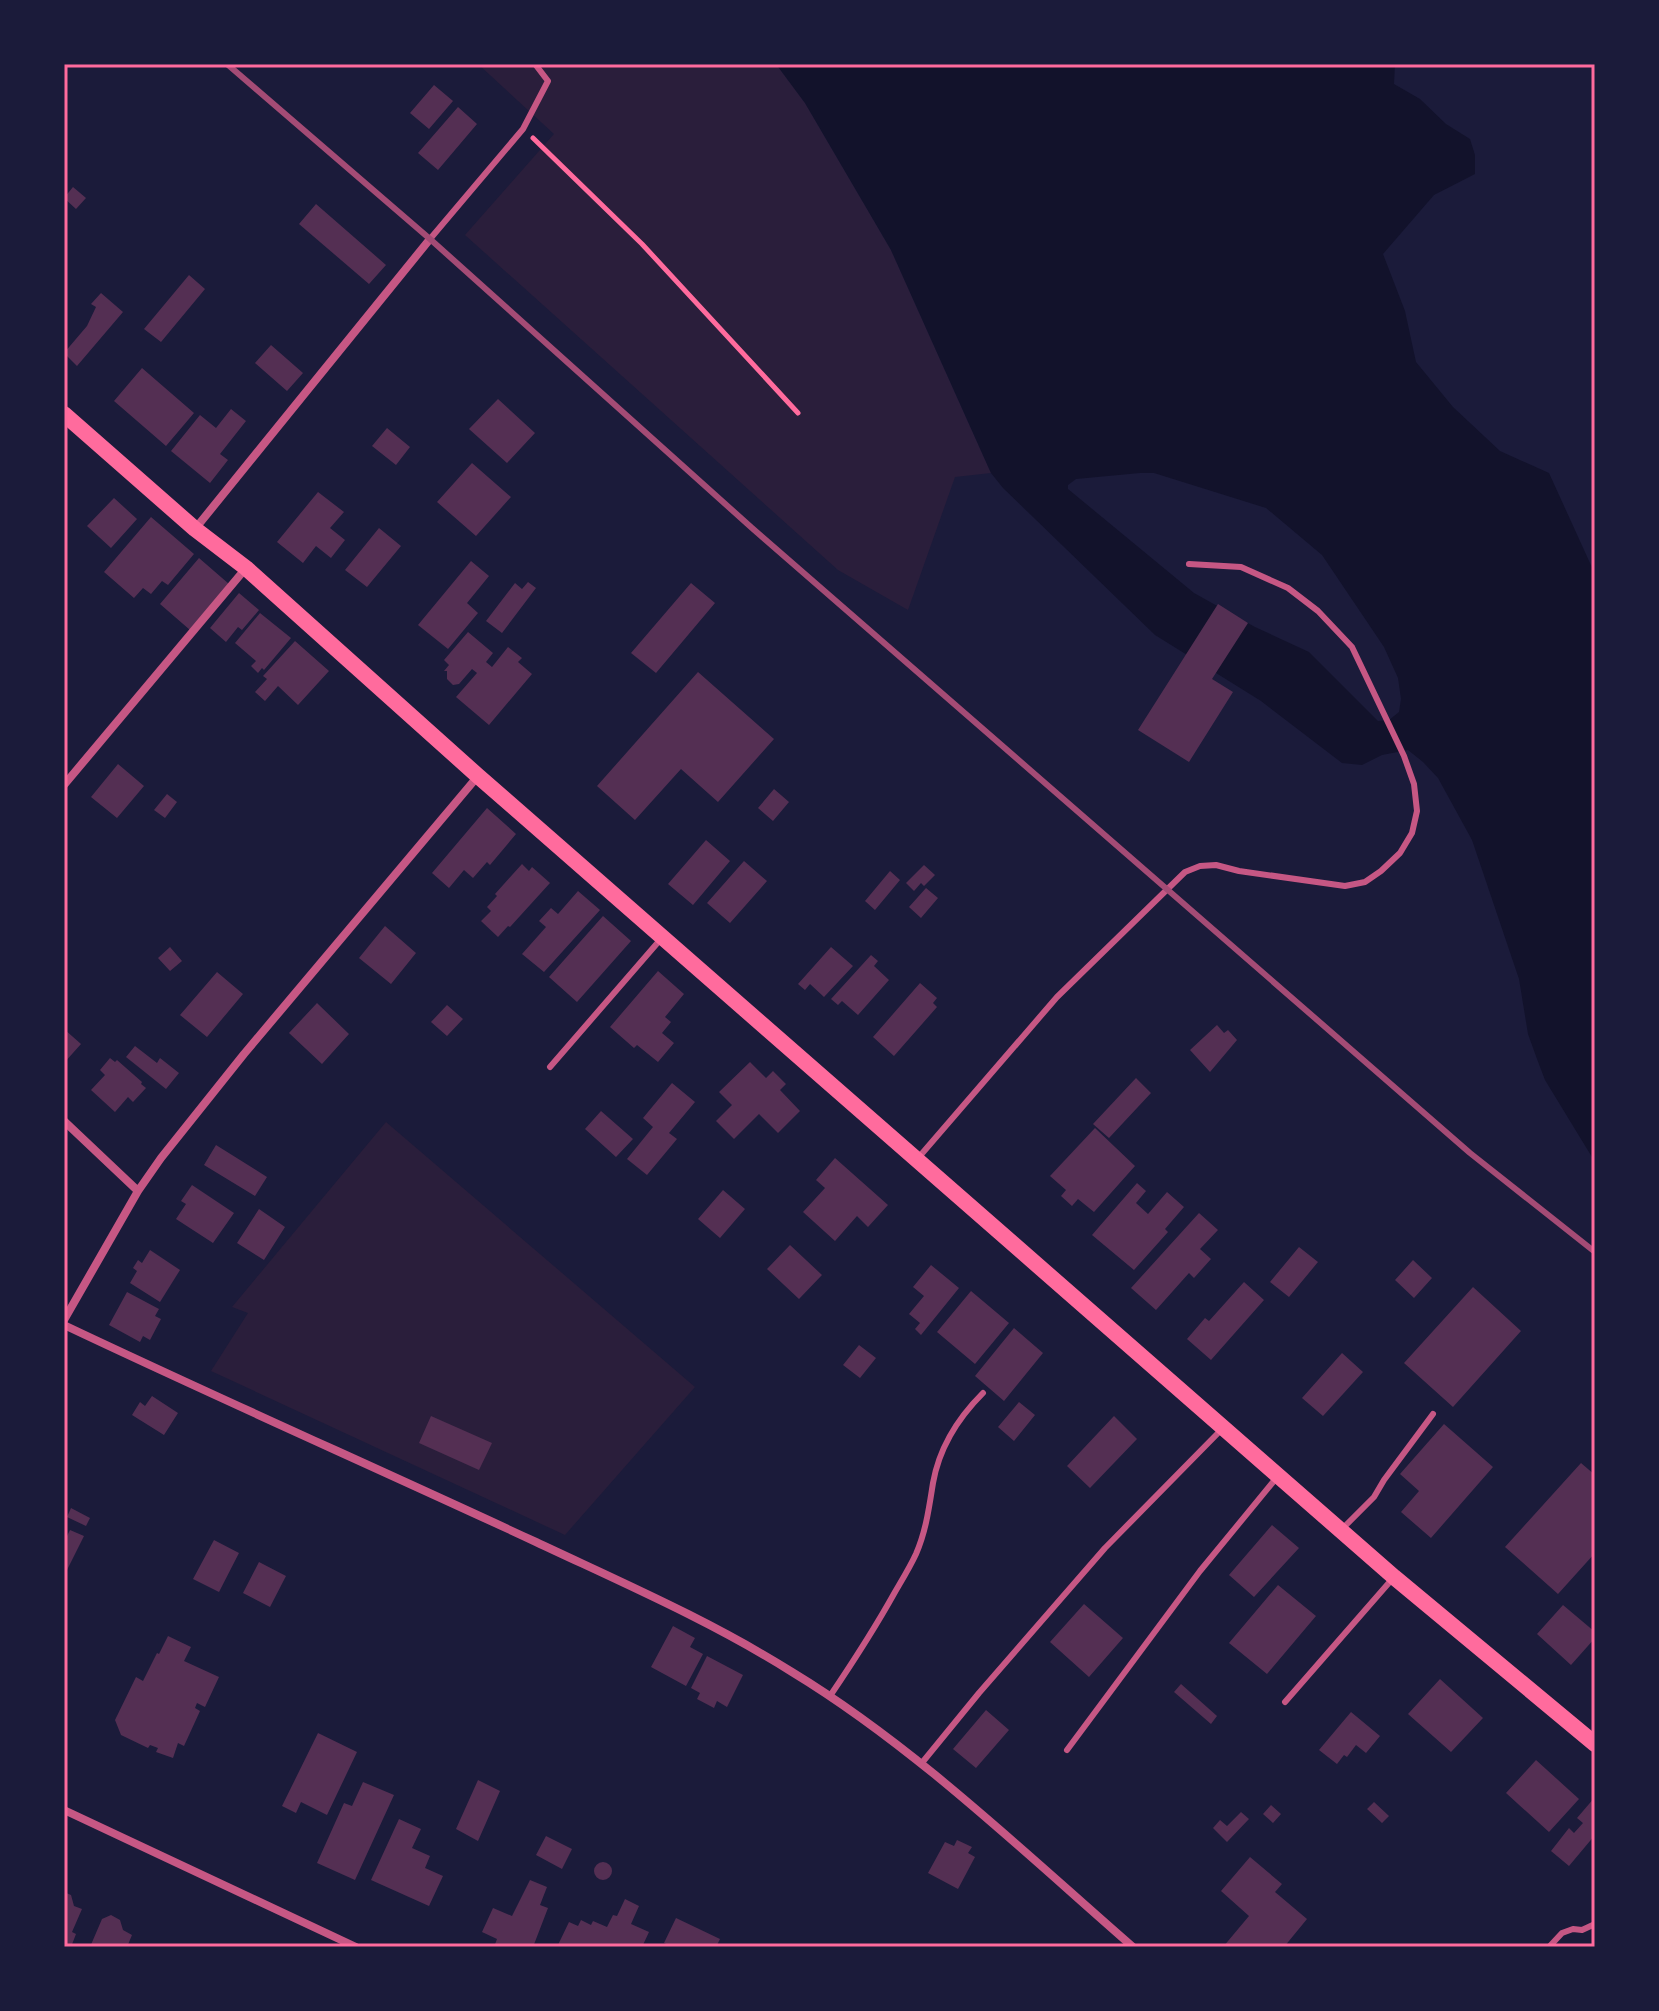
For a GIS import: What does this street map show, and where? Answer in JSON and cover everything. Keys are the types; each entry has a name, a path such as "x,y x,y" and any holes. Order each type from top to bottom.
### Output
{"main road":[{"path":"64,414 195,529 246,568 478,776 1394,1577 1595,1744"}],"street":[{"path":"195,529 430,239"},
{"path":"64,785 246,568"},
{"path":"478,776 244,1054 161,1158 138,1191 64,1322 173,1376 712,1625 830,1696 982,1816 1133,1947"},
{"path":"64,1121 138,1191"},
{"path":"64,1810 356,1947"}],"lane":[{"path":"430,239 523,129 548,81 535,64"},
{"path":"917,1160 1057,997 1185,872 1200,866 1216,865 1345,886 1365,882 1381,871 1400,853 1412,833 1417,811 1414,784 1404,756 1352,647 1318,611 1288,588 1241,567 1189,564"},
{"path":"550,1067 662,937"},
{"path":"830,1696 876,1627 915,1557 926,1528 933,1481 943,1450 954,1428 983,1393"},
{"path":"1341,1530 1374,1497 1433,1414"},
{"path":"920,1765 1105,1548 1223,1428"},
{"path":"1067,1750 1200,1571 1278,1476"},
{"path":"1285,1702 1394,1577"},
{"path":"1549,1947 1562,1933 1595,1924"}],"path":[{"path":"523,129 642,244 798,413"}],"shaded area":[{"path":"478,64 776,64 805,103 891,250 991,473 955,477 908,610 838,570 465,235 554,134"},
{"path":"776,64 1395,64 1394,84 1420,99 1446,124 1470,139 1475,155 1475,174 1434,195 1383,254 1405,311 1416,362 1453,407 1500,451 1549,473 1595,574 1595,1162 1545,1080 1528,1034 1519,979 1472,840 1438,778 1408,750 1382,755 1362,765 1342,763 1261,701 1155,635 1003,488 991,473 891,250 805,103","holes":["1154,473 1266,508 1322,555 1384,647 1398,678 1399,712 1389,720 1378,721 1309,652 1255,627 1194,593 1068,489 1068,485 1076,479"]},
{"path":"386,1122 695,1387 565,1535 211,1371 248,1313 232,1307"}],"building":[{"path":"434,85 453,101 429,129 410,113"},
{"path":"458,107 477,124 438,170 418,153"},
{"path":"73,187 86,198 76,209 64,198"},
{"path":"316,204 386,265 369,284 299,224"},
{"path":"189,275 205,289 161,342 144,329"},
{"path":"101,293 123,312 77,366 64,353 87,326 96,307 91,304"},
{"path":"271,345 303,373 287,391 255,363"},
{"path":"142,368 194,413 166,446 114,401"},
{"path":"498,399 535,433 507,463 469,429"},
{"path":"231,409 246,421 220,454 228,460 210,483 171,451 200,415 216,428"},
{"path":"387,428 410,447 396,465 372,446"},
{"path":"472,463 511,497 476,536 437,502"},
{"path":"318,492 344,512 330,528 345,540 331,558 316,546 303,563 277,542"},
{"path":"114,498 137,519 111,548 87,526"},
{"path":"151,517 194,554 168,585 162,581 151,594 143,588 134,598 104,572"},
{"path":"379,528 401,546 367,587 345,570"},
{"path":"199,558 229,584 190,630 160,604"},
{"path":"471,561 489,576 467,603 478,613 448,649 418,625"},
{"path":"528,582 536,588 502,633 486,621 515,583 522,589"},
{"path":"691,583 715,603 656,673 631,653"},
{"path":"239,593 259,610 242,630 238,627 226,642 210,628"},
{"path":"1218,604 1248,623 1212,679 1233,692 1189,762 1138,730"},
{"path":"260,613 291,638 258,673 251,666 256,661 235,643"},
{"path":"468,632 493,653 486,662 492,667 508,647 522,658 518,662 532,674 489,725 456,697 477,673 472,669 459,684 453,685 447,679 447,671 444,671 449,665 444,660"},
{"path":"295,641 329,671 298,705 278,686 265,701 255,692 267,679 263,676"},
{"path":"698,672 774,739 718,802 681,769 635,820 597,786"},
{"path":"118,764 144,786 117,818 91,797"},
{"path":"774,789 789,802 773,821 758,808"},
{"path":"167,794 177,802 165,818 154,810"},
{"path":"487,808 516,834 490,865 487,862 473,878 464,870 449,888 432,873"},
{"path":"706,840 730,861 693,905 668,884"},
{"path":"744,861 767,881 730,923 707,903"},
{"path":"522,864 529,871 532,867 550,883 498,937 481,921 491,911 487,907 497,896 495,894"},
{"path":"924,865 935,875 914,891 906,883"},
{"path":"890,871 900,880 875,910 865,901"},
{"path":"926,888 938,898 921,918 909,907"},
{"path":"578,891 600,910 544,972 522,954 546,927 539,921 551,908 558,914"},
{"path":"603,916 631,941 577,1002 549,977"},
{"path":"385,926 416,953 391,984 359,958"},
{"path":"170,947 182,961 170,971 158,958"},
{"path":"831,947 853,966 824,997 810,984 805,990 798,984"},
{"path":"871,955 878,961 874,966 889,980 858,1015 842,1001 838,1005 831,999"},
{"path":"658,971 684,994 665,1017 671,1022 662,1033 674,1043 658,1062 637,1045 634,1048 610,1027"},
{"path":"217,972 243,994 207,1037 180,1015"},
{"path":"920,983 937,998 933,1003 937,1007 894,1056 873,1037"},
{"path":"317,1003 349,1034 322,1064 289,1033"},
{"path":"447,1005 463,1019 447,1036 431,1022"},
{"path":"1217,1025 1224,1033 1228,1030 1237,1040 1210,1072 1190,1050"},
{"path":"64,1029 81,1044 64,1063"},
{"path":"135,1046 157,1063 160,1058 179,1073 166,1089 126,1057"},
{"path":"110,1058 115,1062 117,1060 146,1088 133,1102 128,1097 115,1112 91,1090 105,1075 100,1070"},
{"path":"750,1062 766,1078 773,1071 786,1084 780,1090 800,1111 778,1133 759,1114 734,1139 716,1121 732,1105 719,1092"},
{"path":"1136,1078 1151,1093 1109,1138 1093,1124"},
{"path":"672,1083 695,1102 669,1133 677,1139 647,1175 627,1159 653,1127 643,1118"},
{"path":"601,1111 633,1139 616,1157 585,1129"},
{"path":"1095,1128 1135,1166 1094,1212 1078,1199 1072,1206 1061,1196 1066,1190 1050,1176"},
{"path":"216,1145 267,1177 255,1196 204,1165"},
{"path":"835,1158 888,1205 868,1227 857,1216 835,1241 803,1212 825,1188 816,1180"},
{"path":"1137,1183 1146,1191 1136,1203 1148,1214 1167,1192 1184,1207 1165,1229 1168,1232 1134,1270 1092,1235"},
{"path":"192,1185 234,1213 213,1243 176,1219 186,1204 181,1201"},
{"path":"723,1190 745,1209 720,1238 698,1219"},
{"path":"259,1209 285,1227 264,1260 237,1243"},
{"path":"1199,1213 1218,1230 1200,1249 1211,1259 1194,1278 1189,1273 1156,1310 1131,1288"},
{"path":"790,1245 822,1275 799,1299 767,1269"},
{"path":"1299,1247 1318,1262 1289,1297 1270,1282"},
{"path":"150,1250 180,1270 160,1302 130,1283 137,1271 133,1268 138,1260 142,1263"},
{"path":"1413,1260 1432,1278 1414,1298 1395,1280"},
{"path":"931,1265 959,1288 921,1335 915,1329 920,1323 909,1314 924,1296 913,1287"},
{"path":"1244,1282 1264,1300 1211,1360 1187,1339 1205,1318 1209,1321"},
{"path":"1473,1287 1521,1331 1453,1407 1404,1363"},
{"path":"971,1291 1009,1323 975,1364 937,1332"},
{"path":"127,1292 159,1309 155,1316 161,1319 150,1340 143,1336 140,1342 109,1325"},
{"path":"1014,1328 1043,1353 1004,1401 975,1376"},
{"path":"859,1345 876,1358 860,1378 843,1365"},
{"path":"1342,1353 1363,1372 1323,1416 1302,1398"},
{"path":"152,1396 178,1413 164,1435 132,1415 140,1402 145,1406"},
{"path":"1019,1402 1035,1415 1014,1441 998,1427"},
{"path":"431,1416 492,1443 479,1470 419,1443"},
{"path":"1114,1416 1137,1439 1090,1488 1067,1466"},
{"path":"1444,1424 1493,1467 1431,1538 1401,1512 1419,1491 1400,1474"},
{"path":"1581,1463 1595,1475 1595,1553 1558,1594 1505,1547"},
{"path":"71,1508 90,1518 86,1526 67,1517"},
{"path":"1272,1525 1299,1548 1254,1597 1229,1575"},
{"path":"70,1530 84,1536 66,1572 64,1542"},
{"path":"214,1540 239,1553 219,1592 193,1579"},
{"path":"259,1562 286,1576 270,1607 243,1593"},
{"path":"1278,1585 1316,1616 1267,1674 1229,1643"},
{"path":"1084,1604 1123,1638 1089,1677 1050,1642"},
{"path":"1563,1605 1595,1632 1595,1638 1571,1665 1537,1634"},
{"path":"673,1626 695,1638 690,1647 703,1654 686,1686 651,1667"},
{"path":"168,1636 191,1647 184,1661 219,1677 205,1707 197,1703 195,1708 200,1711 184,1746 178,1743 173,1758 156,1752 158,1748 150,1745 148,1748 121,1735 115,1720 136,1677 143,1681"},
{"path":"707,1656 743,1675 727,1707 717,1701 714,1708 697,1699 700,1693 691,1688"},
{"path":"1440,1679 1483,1718 1451,1752 1408,1714"},
{"path":"1181,1684 1217,1716 1211,1724 1174,1692"},
{"path":"986,1710 1009,1730 976,1768 953,1749"},
{"path":"1351,1712 1380,1736 1366,1753 1356,1745 1337,1764 1319,1750"},
{"path":"318,1733 357,1752 327,1815 301,1802 296,1813 282,1806"},
{"path":"1536,1760 1579,1799 1549,1832 1506,1793"},
{"path":"478,1780 500,1791 478,1841 456,1829"},
{"path":"363,1782 394,1795 355,1880 317,1863 344,1803 352,1806"},
{"path":"1595,1797 1595,1835 1569,1866 1551,1851 1569,1828 1574,1833 1583,1823 1577,1818"},
{"path":"1374,1802 1389,1816 1382,1823 1367,1809"},
{"path":"1271,1805 1281,1814 1273,1823 1263,1814"},
{"path":"1241,1812 1249,1819 1227,1842 1213,1828 1220,1820 1227,1826"},
{"path":"399,1819 421,1829 412,1848 430,1856 425,1868 443,1876 429,1906 371,1880"},
{"path":"546,1836 572,1849 562,1869 536,1855"},
{"path":"957,1840 972,1847 968,1853 975,1857 958,1889 928,1873 945,1842 954,1846"},
{"path":"1250,1857 1282,1884 1275,1892 1307,1919 1284,1947 1223,1947 1249,1916 1221,1891"},
{"path":"599,1862 607,1862 612,1871 610,1878 599,1880 594,1875 594,1867"},
{"path":"530,1880 547,1887 540,1905 548,1908 533,1947 494,1947 497,1939 482,1932 493,1908 512,1916"},
{"path":"64,1892 71,1895 74,1906 82,1909 72,1932 76,1934 71,1947 64,1947"},
{"path":"625,1899 639,1906 631,1924 649,1932 642,1947 557,1947 569,1922 578,1926 581,1920 591,1925 593,1921 607,1927 613,1915 617,1916"},
{"path":"111,1915 120,1920 123,1930 132,1935 127,1947 90,1947 102,1919"},
{"path":"676,1918 720,1939 716,1947 673,1947 664,1943"}],"railway":[{"path":"227,64 430,239 752,528 1470,1153 1595,1252"}]}
